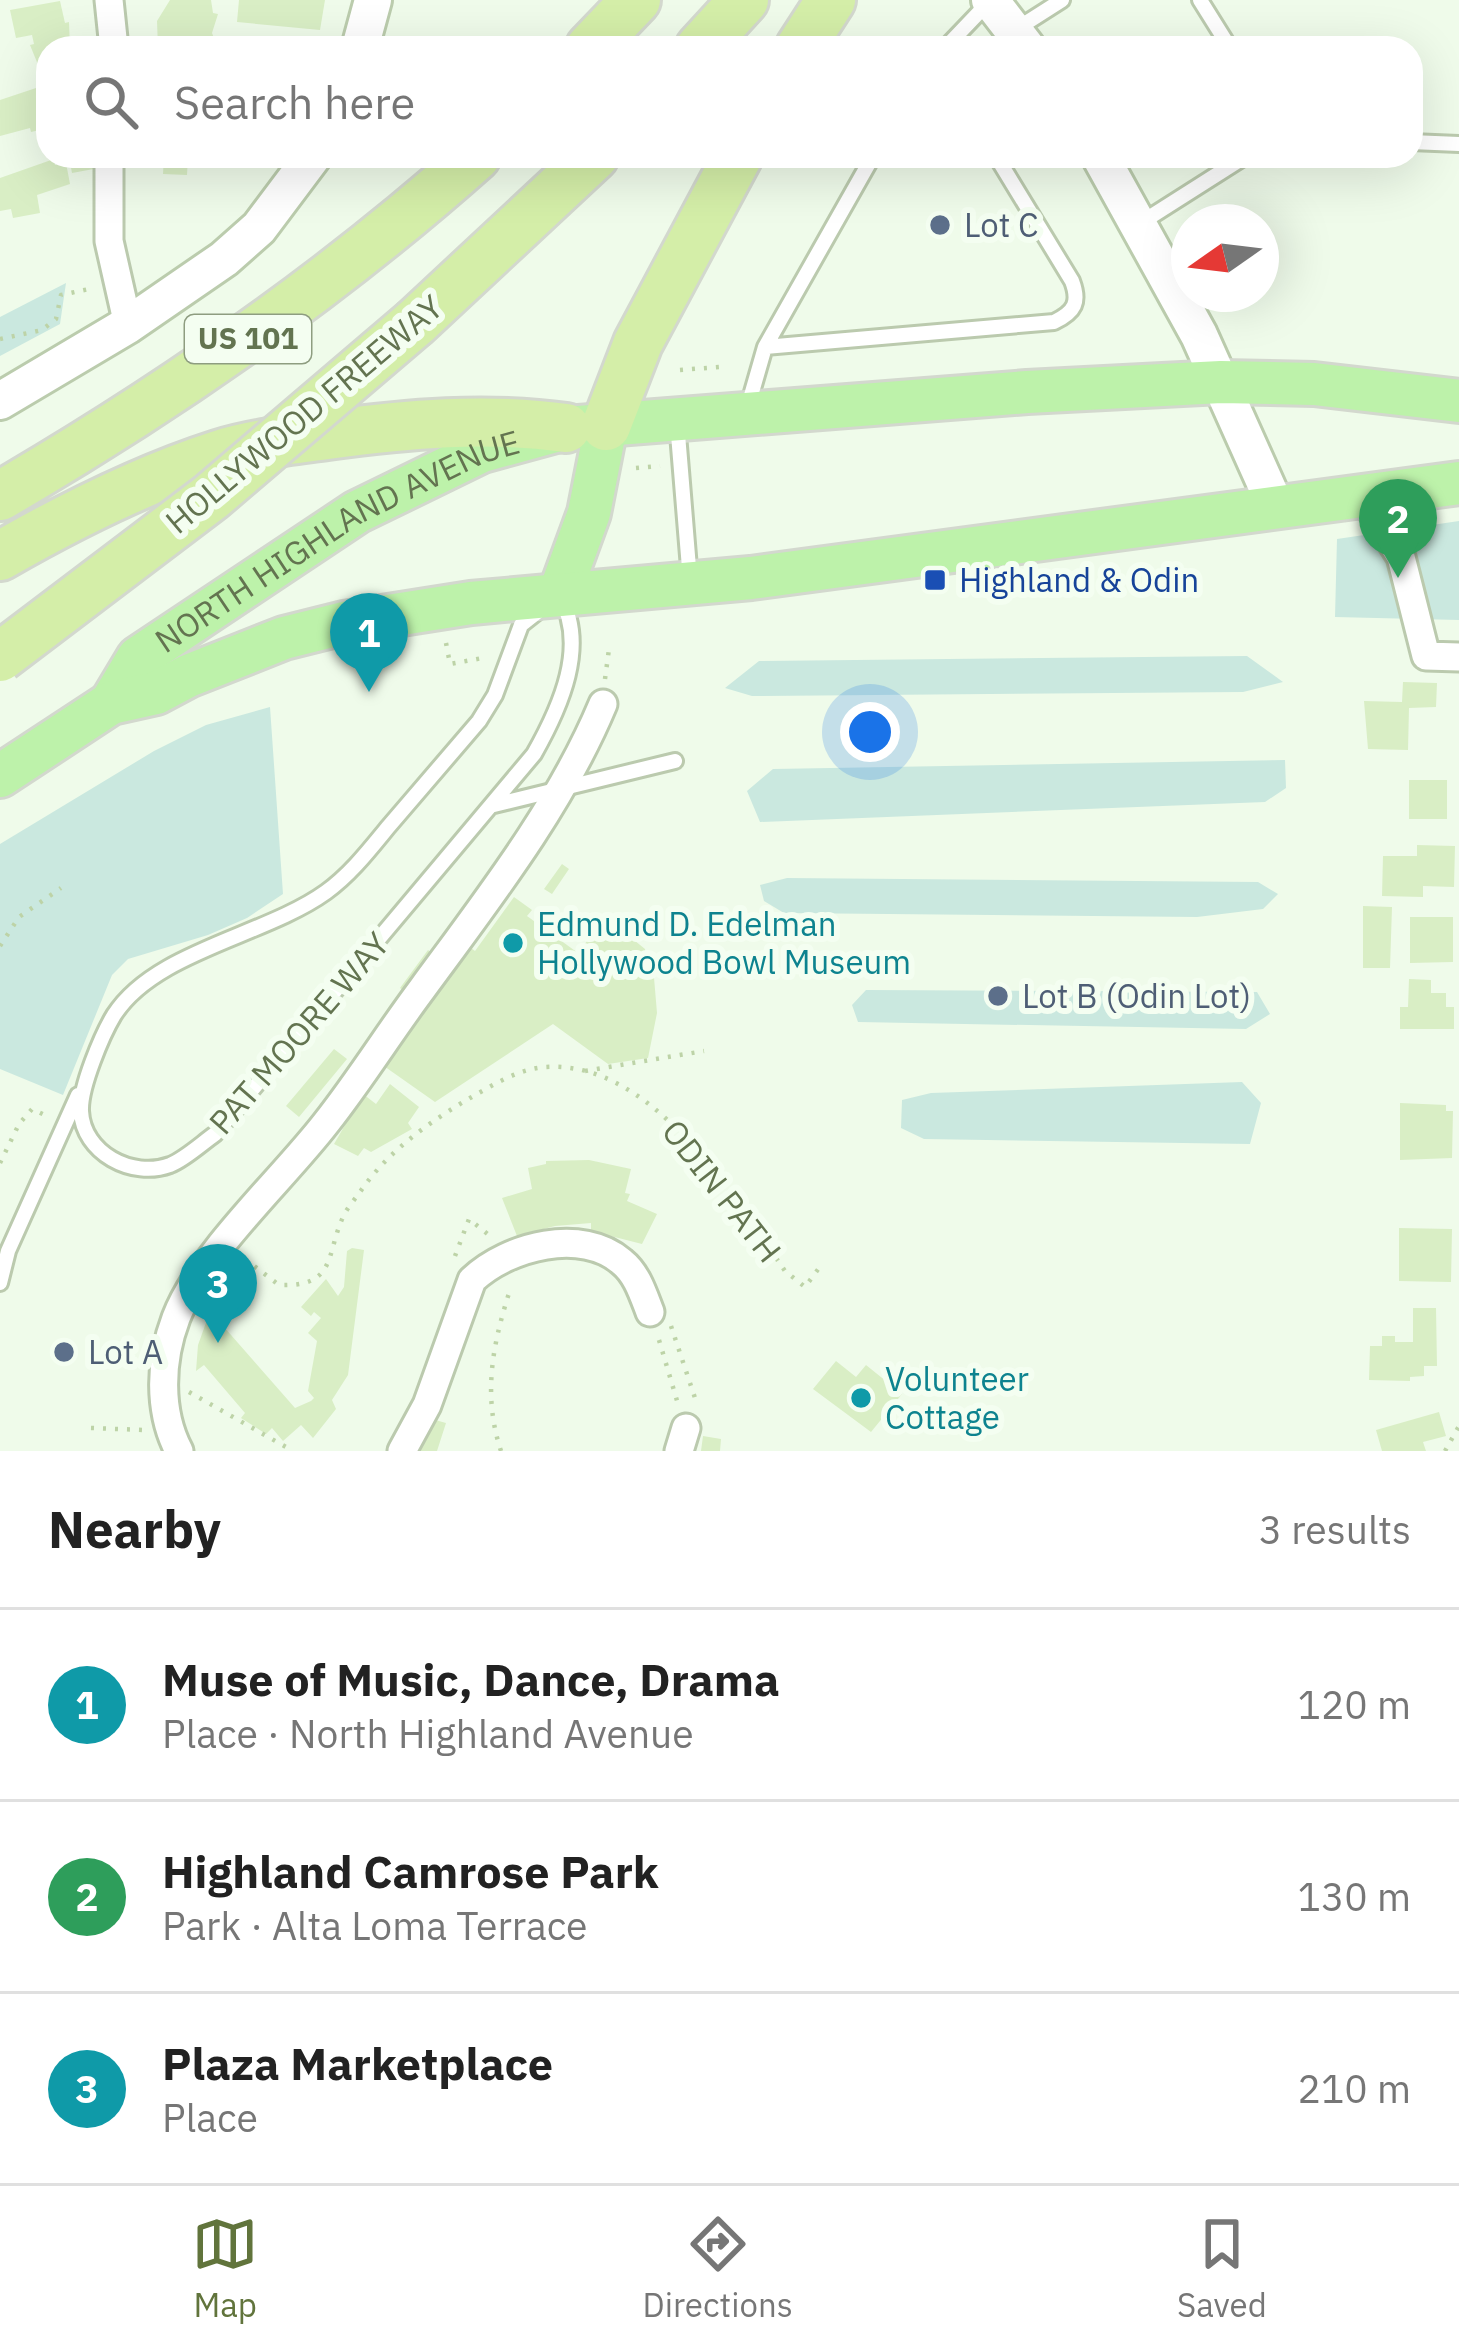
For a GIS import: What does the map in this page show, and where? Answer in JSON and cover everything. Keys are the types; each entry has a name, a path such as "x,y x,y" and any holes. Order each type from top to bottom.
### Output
{"highway":[{"path":"602,36 636,0"},
{"path":"711,36 744,0"},
{"path":"808,36 832,0"},
{"name":"US 101","path":"0,496 141,412 242,343 462,168"},
{"name":"HOLLYWOOD FREEWAY","path":"0,657 211,497 416,322 581,168"},
{"path":"0,556 166,475 221,454 293,439 424,424 521,422 586,427 638,344 732,168"}],"main road":[{"path":"363,36 373,0"},
{"path":"990,0 1019,36"},
{"path":"0,400 128,325 224,259 259,228 304,168"},
{"path":"1107,168 1221,382 1276,507"},
{"name":"NORTH HIGHLAND AVENUE","path":"112,703 138,658 357,512 482,452 586,427 1027,392 1221,382 1314,384 1459,401"},
{"name":"PAT MOORE WAY","path":"559,596 589,513 586,427"},
{"path":"1276,507 1282,492 1314,474 1459,454"},
{"name":"NORTH HIGHLAND AVENUE","path":"112,703 156,693 234,656 326,627 466,604 691,585 1459,483"},
{"path":"0,776 112,703"}],"street":[{"path":"109,0 113,36"},
{"path":"109,168 109,241 128,325"},
{"path":"1372,494 1372,513 1401,557 1426,656 1459,657"},
{"path":"174,1441 164,1395 166,1350 191,1286 326,1124 540,822 604,704"},
{"path":"402,1451 427,1405 472,1280 486,1266 523,1251 569,1244 603,1248 626,1264 658,1311"}],"lane":[{"path":"956,36 990,0"},
{"path":"1024,36 1062,0"},
{"path":"1200,0 1222,36"},
{"path":"1423,142 1459,144"},
{"path":"746,416 765,347 866,168"},
{"path":"765,347 1054,322 1064,317 1078,296 1072,280 1004,168"},
{"path":"1139,224 1227,168"},
{"path":"676,421 691,585"},
{"name":"PAT MOORE WAY","path":"559,596 570,613 573,631 558,709 534,754 494,805 215,1134 171,1165 145,1169 112,1161 94,1144 81,1111 95,1058 115,1015 147,982 307,905 354,867 479,721 495,695 521,625 559,596"},
{"path":"494,805 675,761"},
{"path":"0,1283 8,1251 95,1058"}],"path":[{"path":"0,339 42,330 56,319 61,296 118,282"},
{"path":"680,370 719,367"},
{"path":"636,467 667,466"},
{"path":"606,662 609,649"},
{"path":"450,664 490,656"},
{"path":"0,946 19,917 61,887"},
{"path":"581,1071 704,1051"},
{"name":"ODIN PATH","path":"227,1241 260,1274 279,1285 315,1280 327,1268 344,1216 382,1164 446,1112 517,1073 547,1067 615,1081 674,1124 785,1270 805,1288 822,1264"},
{"path":"0,1163 32,1109"},
{"path":"501,1451 490,1379 495,1337 523,1251"},
{"path":"658,1311 695,1400"},
{"path":"658,1311 682,1440"},
{"path":"188,1391 292,1451"},
{"path":"1445,1451 1459,1426"},
{"path":"91,1428 174,1441"}],"shaded area":[{"path":"66,283 60,324 0,356 0,317"},
{"path":"1459,521 1459,620 1335,617 1337,539"},
{"path":"1247,656 1283,682 1243,692 752,696 725,688 759,661"},
{"path":"270,707 283,894 247,918 208,935 128,959 112,975 63,1095 0,1069 0,844 154,751 206,725"},
{"path":"1285,760 1286,788 1265,802 760,822 747,791 773,769"},
{"path":"787,878 1258,882 1278,894 1263,909 1197,917 784,913 764,901 760,885"},
{"path":"866,990 1257,992 1270,1014 1246,1029 858,1022 852,1005"},
{"path":"1242,1082 1261,1103 1250,1144 924,1139 901,1128 902,1100 931,1093"}],"building":[{"path":"170,0 211,0 213,13 218,14 213,36 158,36 157,21"},
{"path":"239,0 325,0 320,30 237,22"},
{"path":"60,1 70,36 36,36 36,60 32,35 16,38 10,10"},
{"path":"36,88 36,131 30,128 0,136 0,100"},
{"path":"36,165 67,168 70,184 37,195 40,213 13,218 11,209 0,211 0,178"},
{"path":"163,168 187,168 187,175 163,174"},
{"path":"1403,682 1437,683 1436,707 1409,708 1408,750 1368,749 1364,701 1402,702"},
{"path":"1409,780 1447,780 1447,819 1409,819"},
{"path":"1417,845 1455,846 1454,887 1423,886 1423,897 1382,896 1383,856 1417,856"},
{"path":"562,864 569,869 552,894 544,889"},
{"path":"514,897 532,910 527,916 578,953 598,926 629,936 646,955 652,954 657,1013 648,1058 608,1064 553,1024 435,1102 381,1064 423,1005 400,988 428,950 450,967 467,945 475,951"},
{"path":"1363,906 1392,907 1390,968 1363,968"},
{"path":"1410,917 1453,917 1453,962 1410,963"},
{"path":"1409,979 1431,980 1431,993 1446,993 1446,1007 1454,1007 1454,1029 1400,1029 1400,1007 1408,1007"},
{"path":"334,1049 347,1059 299,1117 286,1106"},
{"path":"390,1084 419,1107 408,1123 412,1129 371,1152 364,1148 358,1156 334,1144 363,1094 376,1104"},
{"path":"1400,1103 1446,1105 1446,1111 1453,1111 1452,1158 1400,1160"},
{"path":"589,1160 631,1169 627,1201 657,1214 642,1244 591,1231 591,1223 517,1236 502,1198 532,1189 528,1168 546,1161"},
{"path":"1399,1228 1452,1229 1451,1282 1399,1281"},
{"path":"364,1250 348,1375 332,1400 336,1409 313,1438 301,1425 283,1441 272,1428 266,1434 241,1418 245,1413 204,1365 196,1371 198,1345 218,1303 227,1314 221,1320 224,1327 295,1408 311,1401 314,1398 308,1391 317,1341 308,1333 321,1318 301,1307 326,1279 338,1296 344,1287 347,1251"},
{"path":"1413,1308 1436,1308 1437,1366 1424,1366 1424,1376 1410,1377 1410,1381 1369,1380 1370,1346 1382,1346 1382,1336 1413,1342"},
{"name":"Volunteer Cottage","path":"836,1361 856,1377 866,1365 902,1394 871,1432 813,1389"},
{"path":"1439,1412 1446,1436 1423,1442 1426,1451 1382,1451 1376,1430"},
{"path":"428,1418 446,1423 437,1451 417,1451"},
{"path":"703,1436 721,1439 720,1451 701,1451"}],"place":[{"name":"Lot C","path":"940,225"},
{"name":"Highland Camrose Park","path":"1398,578"},
{"name":"Highland & Odin","path":"935,580"},
{"name":"Muse of Music, Dance, Drama","path":"369,692"},
{"name":"Edmund D. Edelman Hollywood Bowl Museum","path":"513,943"},
{"name":"Lot B (Odin Lot)","path":"998,996"},
{"name":"Plaza Marketplace","path":"218,1343"},
{"name":"Lot A","path":"64,1352"},
{"name":"Volunteer Cottage","path":"861,1398"}]}
